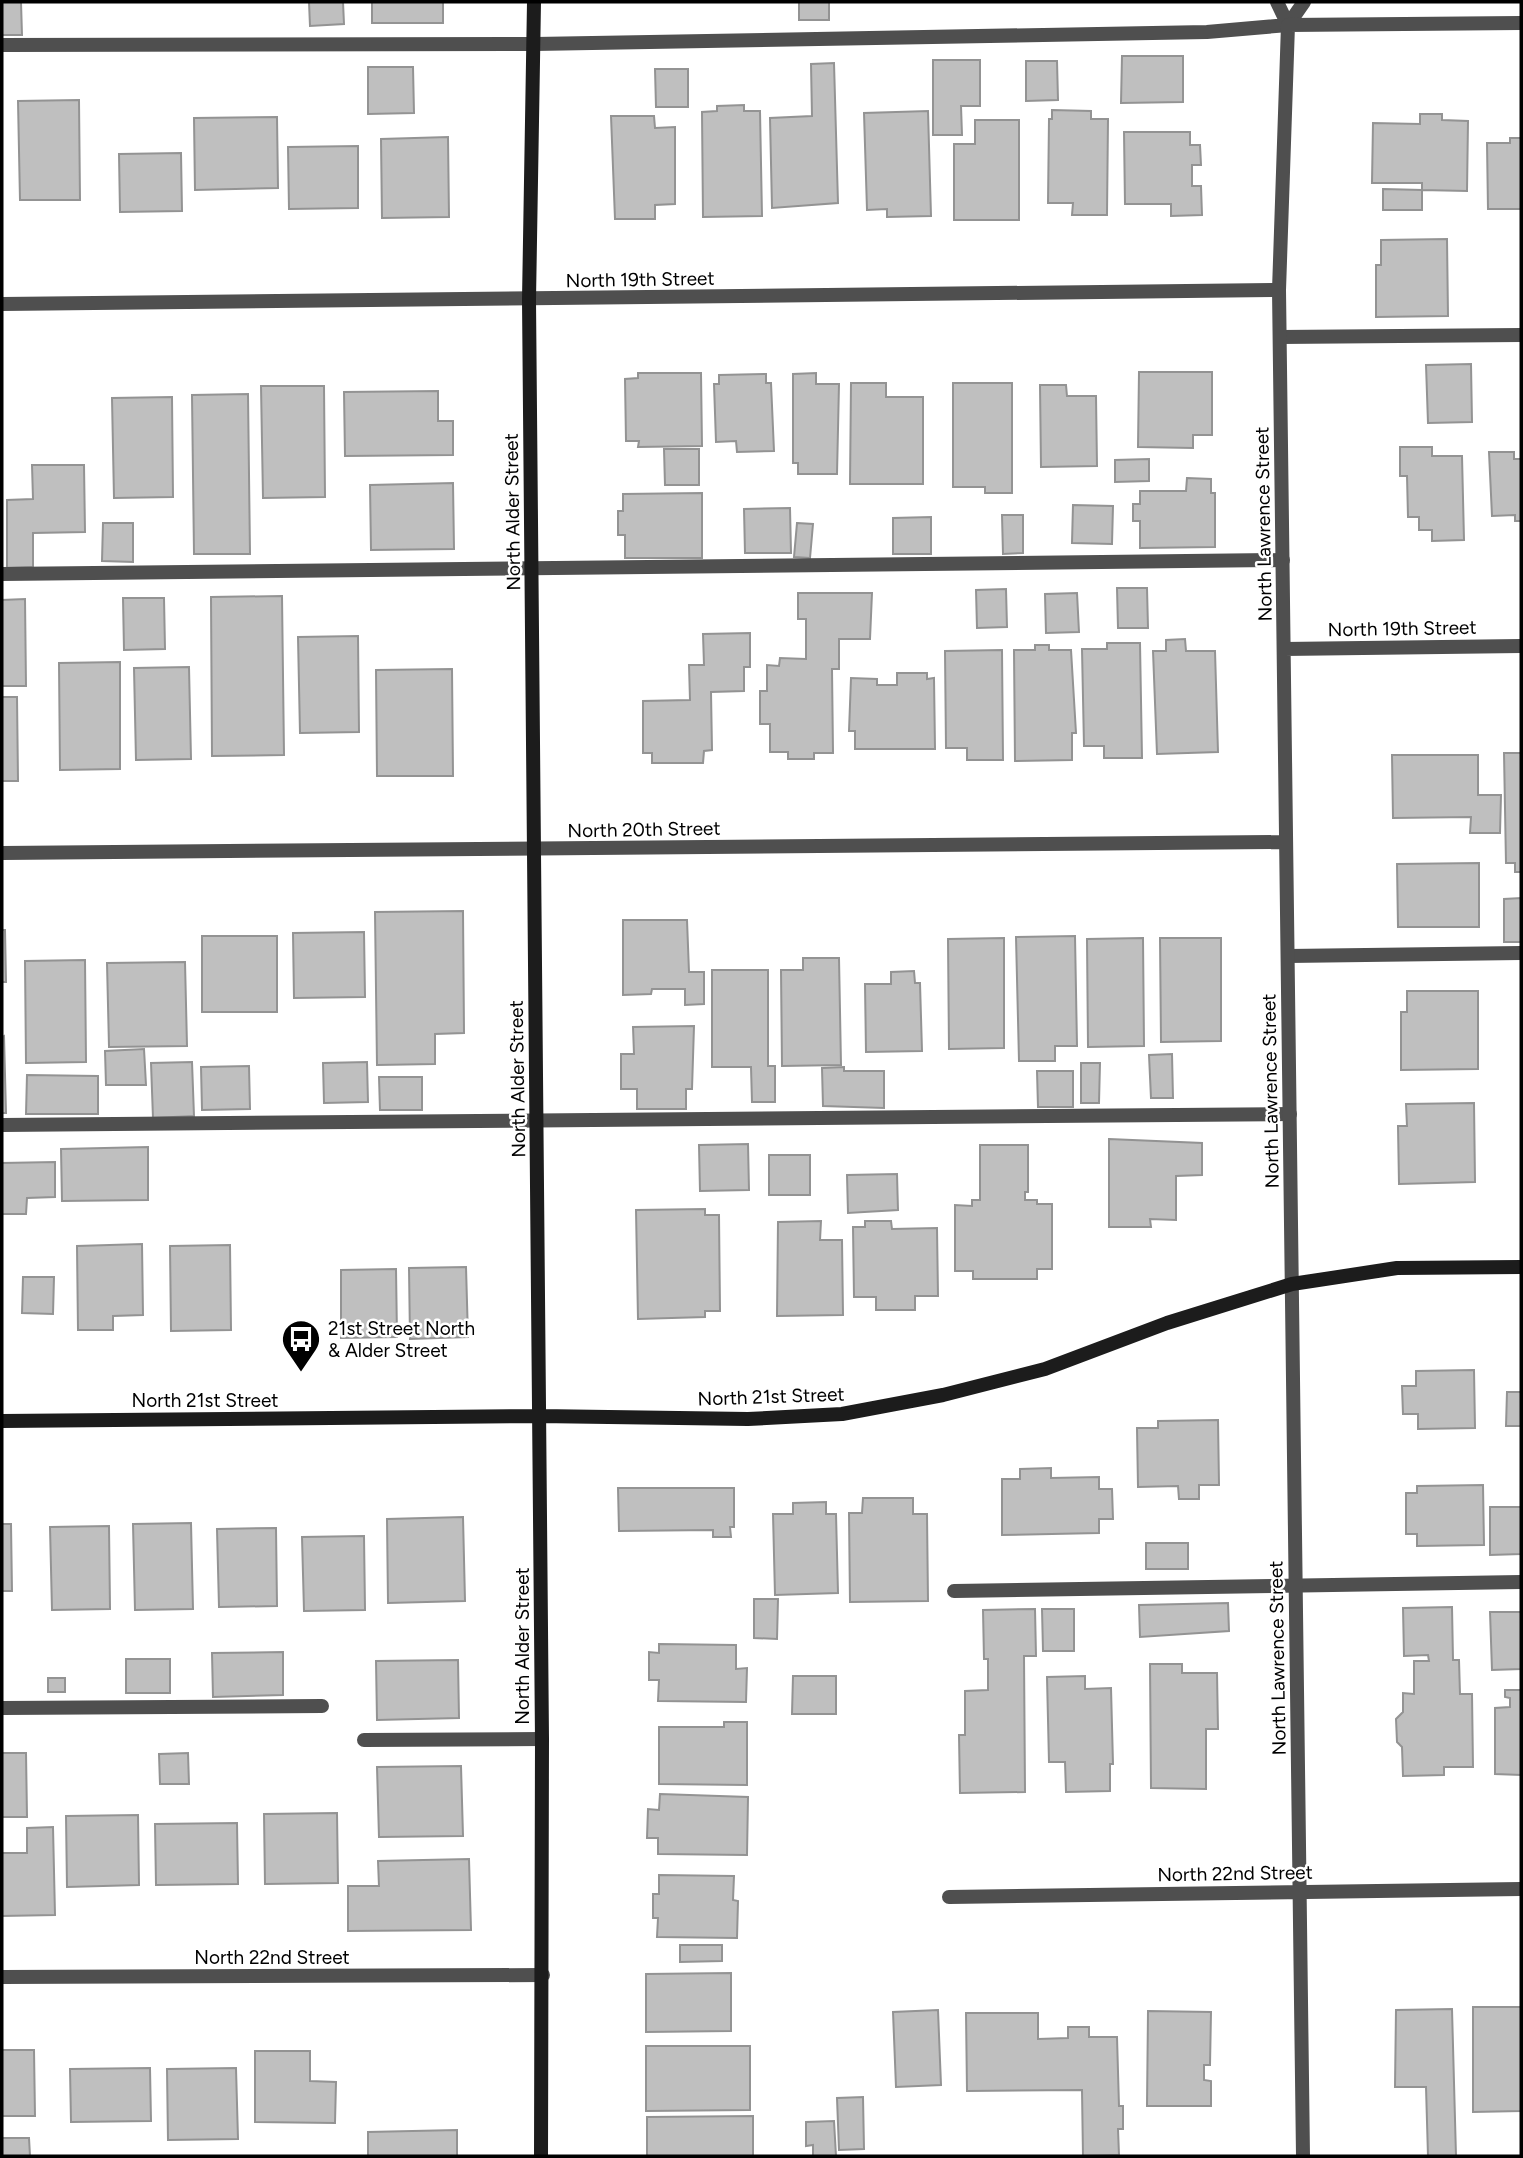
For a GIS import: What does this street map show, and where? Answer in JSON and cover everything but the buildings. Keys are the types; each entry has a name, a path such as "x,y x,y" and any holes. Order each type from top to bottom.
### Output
{"street":[{"name":"North Alder Street","path":"534,2 530,300 542,1739 541,2156"},
{"path":"1278,2 1288,24"},
{"path":"1288,24 1304,2"},
{"path":"2,45 535,44 1208,32 1288,24 1521,23"},
{"name":"North Lawrence Street","path":"1288,24 1279,290 1303,2156"},
{"name":"North 19th Street","path":"2,304 1279,290"},
{"path":"1280,337 1521,335"},
{"path":"2,574 1283,560"},
{"name":"North 19th Street","path":"1284,649 1521,646"},
{"name":"North 20th Street","path":"2,853 1286,842"},
{"path":"1288,956 1521,953"},
{"path":"2,1125 1290,1114"},
{"name":"North 21st Street","path":"2,1421 539,1416 748,1419 842,1415 943,1395 1045,1369 1167,1323 1292,1284 1397,1268 1521,1267"},
{"path":"954,1591 1521,1582"},
{"path":"2,1708 322,1706"},
{"path":"364,1740 542,1739"},
{"name":"North 22nd Street","path":"949,1897 1521,1889"},
{"name":"North 22nd Street","path":"2,1977 543,1975"}],"place":[{"name":"21st Street North & Alder Street","path":"301,1373"}]}
